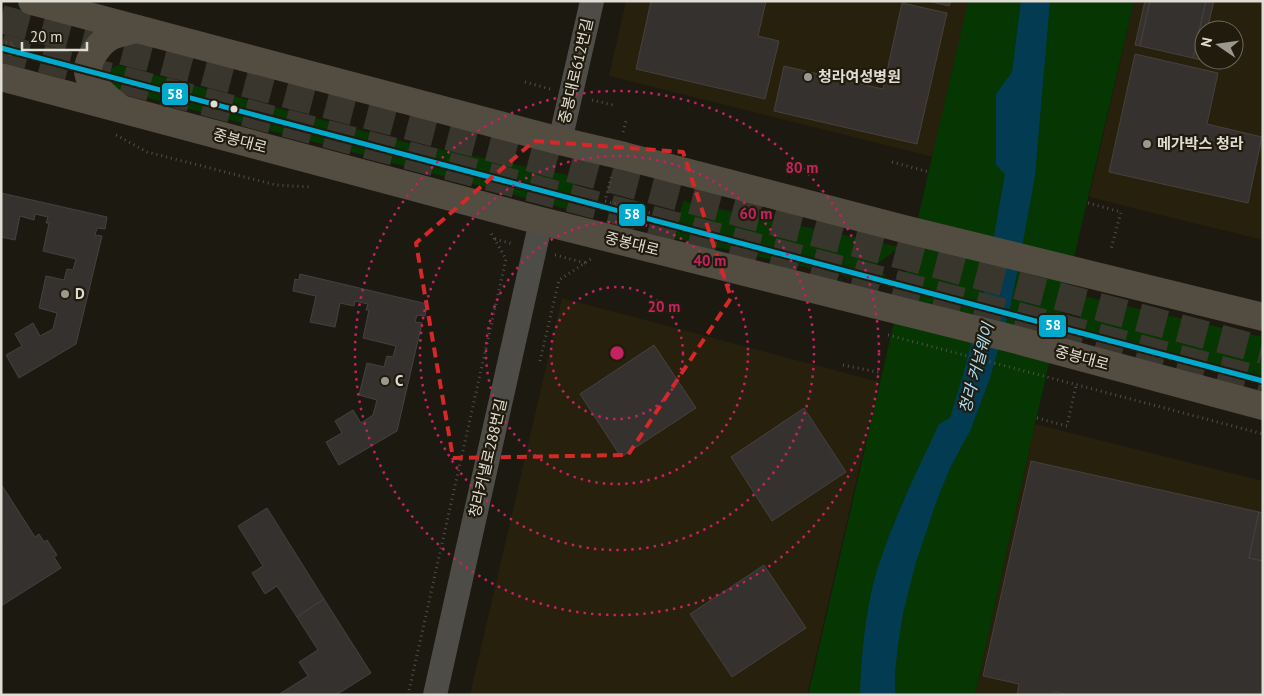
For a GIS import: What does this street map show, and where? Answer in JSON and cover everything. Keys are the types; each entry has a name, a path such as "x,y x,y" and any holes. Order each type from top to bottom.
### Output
{"main road":[{"path":"32,1 560,141 904,229 1263,317"},
{"path":"120,109 100,92 89,75 90,60 99,46 112,36 137,29"},
{"name":"중봉대로","path":"5,69 120,109 541,221 886,307 1263,406"}],"street":[{"name":"중봉대로612번길","path":"560,141 592,1"},
{"name":"청라커낼로288번길","path":"435,695 541,221"}],"path":[{"path":"1,40 14,44 5,69"},
{"path":"892,162 929,172"},
{"path":"609,184 606,201 651,213 646,230"},
{"path":"1088,203 1121,212 1111,249"},
{"path":"408,695 506,259"},
{"path":"540,362 559,280 592,259"},
{"path":"881,334 1263,434"},
{"path":"843,365 882,373"},
{"path":"1037,418 1067,426 1076,385"}],"highlighted area":[{"path":"534,141 683,152 731,298 628,455 453,458 416,243"}],"shaded area":[{"path":"626,1 968,1 933,157 609,76"},
{"path":"1134,1 1263,1 1263,240 1089,197"},
{"path":"562,298 879,382 807,695 470,695"},
{"path":"1035,424 1263,481 1263,695 975,695"}],"green space":[{"path":"968,1 1134,1 1035,424 975,695 808,695"},
{"path":"118,65 408,143 578,177 570,210 114,89 106,80 109,71"},
{"path":"683,201 900,247 877,264 894,287 674,238"},
{"path":"1069,293 1263,337 1263,381 1202,369 1066,329 1077,324 1081,311 1076,299"}],"water":[{"name":"청라 커널웨이","path":"1021,1 1050,1 1035,176 1011,304 990,378 971,429 950,468 937,500 916,562 903,613 895,673 895,695 860,695 865,630 870,597 878,567 914,477 939,424 950,418 984,292 1005,174 996,165 996,94 1012,72"}],"building":[{"path":"651,1 766,1 758,36 779,41 765,99 636,69"},
{"path":"928,1 951,1 949,6"},
{"path":"1145,1 1150,1 1140,46 1135,45"},
{"path":"1150,1 1206,1 1202,20 1194,20 1193,58 1140,46"},
{"path":"1206,1 1214,1 1209,20 1202,20"},
{"name":"청라여성병원","path":"902,3 947,13 917,144 774,111 784,66 883,89"},
{"path":"1135,54 1194,68 1194,70 1218,73 1207,124 1262,137 1248,203 1109,172"},
{"name":"D","path":"1,193 107,217 105,229 97,228 95,235 102,236 76,344 19,378 6,355 22,346 15,334 33,323 40,336 53,329 57,313 39,308 46,276 64,280 67,269 73,270 76,259 43,251 49,223 46,223 48,217 35,214 34,220 20,216 15,240 1,237"},
{"name":"C","path":"300,274 427,304 425,316 417,315 415,322 422,323 397,431 339,465 326,442 342,433 335,421 353,410 361,423 373,415 377,400 359,395 367,363 384,367 387,356 393,357 396,346 363,338 369,310 366,310 368,304 355,301 354,306 340,303 335,327 310,322 316,296 293,291 295,279 299,280"},
{"path":"654,345 696,408 621,457 580,394"},
{"path":"804,408 846,472 772,521 731,457"},
{"path":"1031,461 1259,512 1249,558 1263,561 1263,695 1069,695 1055,692 1054,695 1017,695 1019,684 983,676"},
{"path":"1,484 35,537 39,534 44,542 47,540 57,555 54,557 61,568 1,606 1,549 3,548 1,545"},
{"path":"267,508 324,599 297,617 277,586 265,594 252,573 263,566 238,526"},
{"path":"1259,512 1263,513 1263,561 1249,558"},
{"path":"764,565 806,628 732,677 690,614"},
{"path":"324,599 371,673 336,695 278,695 308,676 299,662 318,650 297,617"}],"tunnel":[{"path":"1,19 1263,350"},
{"path":"1,48 1263,381"}],"transit line":[{"name":"58","path":"1,48 1263,381"}],"place":[{"name":"청라여성병원","path":"808,77"},
{"name":"메가박스 청라","path":"1147,144"},
{"name":"D","path":"65,294"},
{"name":"C","path":"385,381"}]}
